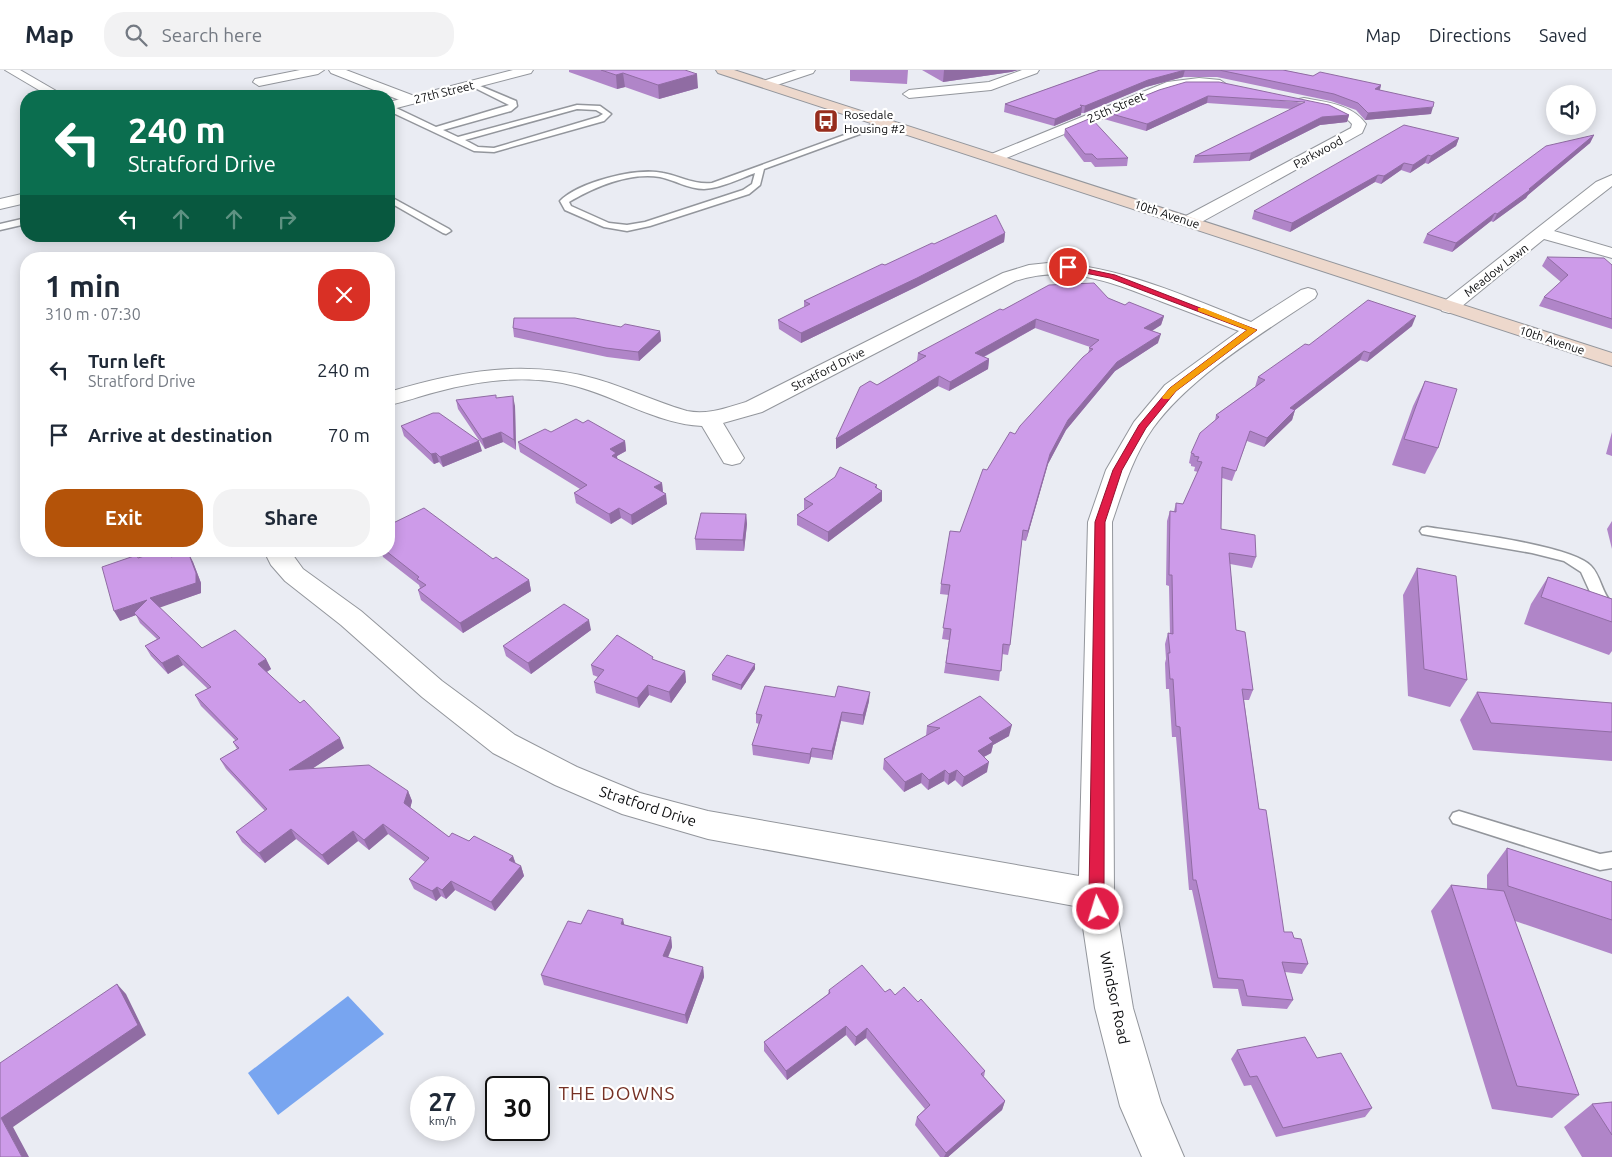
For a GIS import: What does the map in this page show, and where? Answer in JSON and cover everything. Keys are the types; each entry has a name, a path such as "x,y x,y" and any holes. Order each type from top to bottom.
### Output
{"main road":[{"name":"10th Avenue","path":"722,70 1612,360"}],"street":[{"path":"10,70 47,90"},
{"path":"259,82 318,70"},
{"path":"335,70 386,90"},
{"name":"27th Street","path":"395,105 528,70"},
{"path":"767,84 810,70"},
{"path":"909,94 991,86 1031,70"},
{"name":"25th Street","path":"994,158 1152,92 1183,83 1217,83 1236,87"},
{"path":"395,93 412,100"},
{"name":"Parkwood","path":"1190,221 1358,130 1359,124 1355,118 1346,112 1293,99"},
{"name":"Meadow Lawn","path":"1449,307 1601,185 1612,180"},
{"path":"0,204 20,199"},
{"name":"Meadow Lawn","path":"1542,234 1612,253"},
{"name":"Stratford Drive","path":"395,397 466,379 493,376 546,375 572,379 679,415 709,419 754,407 1025,270 1045,267 1068,267 1112,276 1253,330"},
{"name":"Windsor Road","path":"1162,1157 1141,1106 1114,1008 1096,894 1100,522 1118,470 1142,427 1173,390 1253,330 1308,294"},
{"path":"709,419 732,458"},
{"name":"Stratford Drive","path":"279,557 294,574 352,618 432,689 504,744 566,776 634,804 708,825 1096,894"}],"lane":[{"path":"435,130 513,106 513,103 505,98 472,84"},
{"path":"395,110 435,130 477,149 494,150 601,119 607,114 604,110 594,107 577,107 458,140"},
{"path":"760,168 756,185 746,192 648,224 627,228 607,225 568,208 564,201 575,193 642,174 661,175 687,185 707,186 886,123"},
{"path":"395,202 446,231"},
{"path":"0,228 20,223"},
{"path":"1427,531 1532,549 1569,558 1586,569 1597,588 1601,602 1612,611"},
{"path":"1459,818 1600,862 1612,860"}],"water":[{"path":"348,996 384,1034 278,1115 248,1073"}],"building":[{"path":"601,70 685,70 697,74 658,85 623,73 616,75"},
{"path":"1100,70 1185,70 1148,80 1085,106 1080,105 1082,107 1055,119 1005,104"},
{"path":"1219,70 1283,70 1313,76 1320,72 1381,85 1375,89 1434,102 1433,107 1368,113 1358,103 1334,94"},
{"path":"1186,82 1219,82 1329,105 1349,115 1322,117 1251,153 1195,156 1305,102 1208,96 1147,124 1105,112 1159,90"},
{"path":"1091,118 1128,158 1097,159 1092,154 1085,154 1065,129"},
{"path":"1404,125 1459,138 1413,165 1404,163 1384,176 1378,175 1292,223 1254,211"},
{"path":"1594,135 1530,190 1497,214 1495,213 1456,243 1427,234 1546,146"},
{"path":"996,215 1005,233 917,278 801,333 778,320 810,304 804,301 882,264 885,265 932,243 934,244"},
{"path":"1547,257 1604,258 1612,265 1612,319 1544,297 1568,275"},
{"path":"1094,283 1108,298 1125,305 1129,302 1164,316 1144,328 1161,334 1117,362 1068,420 1050,454 1028,531 1023,530 1010,645 1003,644 1001,671 946,663 951,629 943,628 950,585 941,584 950,531 960,532 983,469 987,470 1010,432 1015,434 1020,426 1083,357 1093,349 1089,348 1099,340 1036,319 975,353 989,359 950,382 939,376 836,439 860,387 870,381 877,385 926,356 918,353 1049,285"},
{"path":"1368,300 1416,316 1370,353 1364,351 1290,408 1295,410 1267,438 1250,431 1236,471 1222,467 1221,529 1255,535 1256,557 1229,553 1236,630 1245,632 1253,690 1242,689 1259,809 1266,810 1284,932 1292,932 1294,938 1301,939 1308,964 1282,962 1293,1000 1247,996 1243,980 1218,978 1196,880 1193,880 1180,727 1176,726 1173,679 1170,679 1168,653 1170,653 1168,633 1173,634 1172,575 1169,575 1170,511 1176,512 1176,503 1183,504 1202,462 1197,461 1199,457 1191,453 1200,433 1219,417 1216,415 1265,380 1258,377 1305,344 1309,345"},
{"path":"514,318 575,318 621,327 625,324 660,331 638,352 606,348 513,328"},
{"path":"1425,381 1457,389 1438,448 1404,439"},
{"path":"496,395 496,398 513,396 514,440 501,432 482,439 456,400"},
{"path":"433,413 439,413 479,441 440,457 436,453 431,454 401,426"},
{"path":"576,419 583,423 588,420 625,441 610,449 616,453 612,456 662,483 654,487 666,494 631,515 619,508 609,514 574,493 587,485 518,442 545,429 551,432"},
{"path":"840,467 877,485 875,487 882,491 828,532 797,515 813,504 804,499 835,477"},
{"path":"424,508 493,559 496,557 529,580 460,623 418,590 426,585 394,557 395,522"},
{"path":"701,513 746,514 743,540 695,539"},
{"path":"131,557 190,557 196,573 196,583 150,598 202,648 235,630 266,659 258,664 300,703 304,700 340,738 289,770 369,765 408,791 404,803 449,837 452,833 469,841 474,836 513,856 509,860 521,866 491,902 451,881 442,890 437,887 432,891 409,879 429,858 383,824 364,840 353,831 322,855 291,829 259,853 236,832 267,809 220,759 239,748 233,742 238,739 195,695 211,687 178,655 162,663 145,646 160,638 134,613 147,600 114,611 102,567"},
{"path":"1417,568 1456,576 1467,680 1424,669"},
{"path":"1548,577 1612,599 1612,622 1541,597"},
{"path":"564,604 589,620 528,663 503,646"},
{"path":"617,635 653,657 652,659 685,671 669,692 648,685 637,698 594,682 604,670 591,665"},
{"path":"727,655 755,664 741,685 712,675"},
{"path":"765,686 835,697 838,686 870,692 863,715 842,712 832,751 812,748 810,754 752,745 762,715 756,714"},
{"path":"1477,692 1612,703 1612,732 1491,723"},
{"path":"980,696 1012,725 989,738 993,742 978,751 989,762 964,777 957,770 949,774 945,770 929,780 922,773 905,782 884,759 940,728 927,726"},
{"path":"1507,848 1612,882 1612,920 1508,886"},
{"path":"1451,885 1504,891 1579,1095 1517,1086"},
{"path":"588,910 623,919 621,924 671,937 663,956 703,967 685,1015 541,975 568,921 581,924"},
{"path":"862,965 885,992 890,989 895,995 904,987 918,1002 921,999 985,1071 981,1074 1005,1101 946,1153 917,1117 930,1105 867,1028 856,1037 846,1026 786,1071 764,1042 830,993 829,990"},
{"path":"117,984 138,1025 1,1118 22,1157 0,1157 0,1063"},
{"path":"1305,1037 1317,1058 1341,1053 1372,1108 1283,1128 1257,1076 1250,1077 1237,1050"},
{"path":"1612,1102 1612,1135 1592,1104"}],"slow traffic":[{"path":"1166,397 1253,330 1200,310"}],"place":[{"name":"Rosedale Housing #2","path":"826,121"}],"district":[{"name":"THE DOWNS","path":"617,1093"}],"route":[{"path":"1068,267 1112,276 1253,330 1173,390 1142,427 1118,470 1100,522 1096,894 1098,909"}]}
